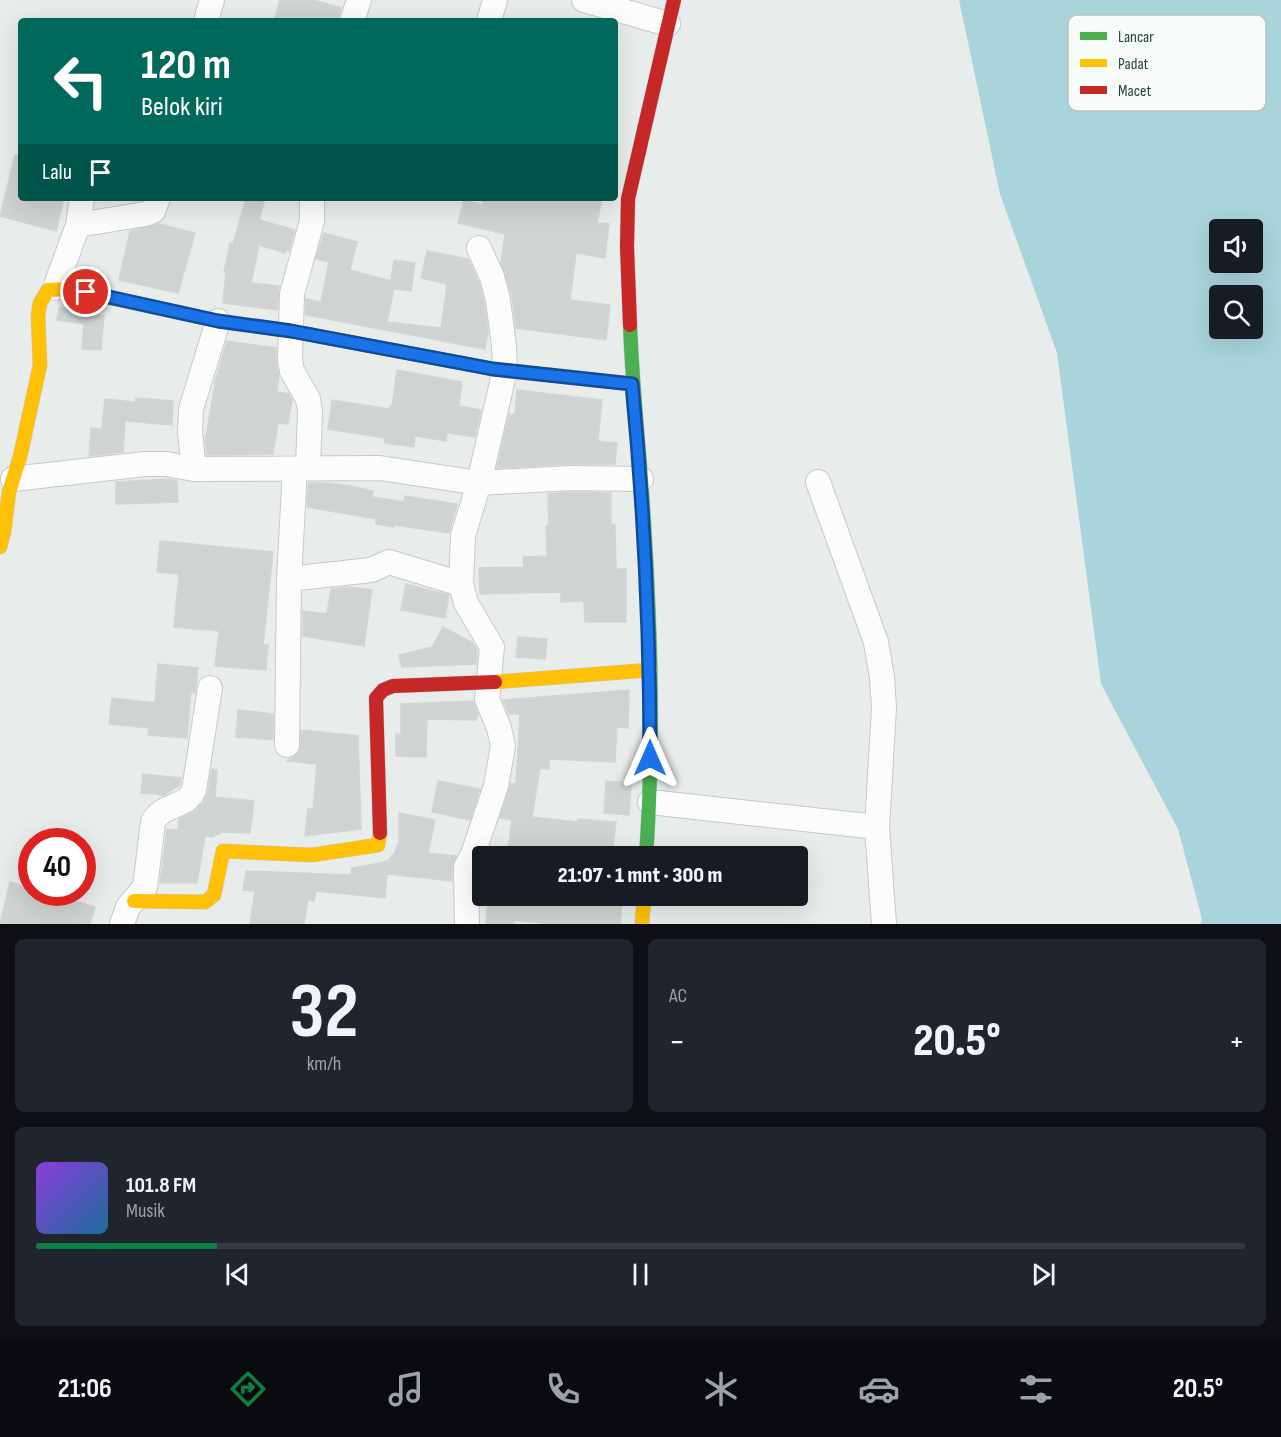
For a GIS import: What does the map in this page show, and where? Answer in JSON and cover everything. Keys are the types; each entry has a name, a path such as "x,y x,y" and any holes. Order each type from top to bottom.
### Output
{"street":[{"path":"207,18 212,0"},
{"path":"353,18 359,0"},
{"path":"490,18 495,0"},
{"path":"584,0 668,24"},
{"path":"647,846 650,802 650,670 641,479 632,384 627,247 628,199 674,0"},
{"path":"54,288 78,225 82,201"},
{"path":"78,225 145,214 153,211 157,201"},
{"path":"287,745 289,579 310,411 308,399 292,371 290,360 292,294 312,221 312,201"},
{"path":"467,924 466,867 477,845 496,786 503,746 499,728 487,699 492,647 466,603 460,584 463,536 479,483 505,370 498,300 492,277 479,248"},
{"path":"0,547 9,492 20,457 40,364 38,316 40,303 48,290 54,288 70,289 218,321 291,331 505,370 632,384"},
{"path":"194,469 190,433 191,409 218,321"},
{"path":"13,479 145,464 166,464 194,469 380,468 479,483 571,478 641,479"},
{"path":"818,482 876,642 882,677 884,708 877,827 884,924"},
{"path":"289,579 371,570 389,562 460,584"},
{"path":"134,901 205,902 214,895 223,851 312,855 378,845 380,841 376,698 383,690 393,686 489,682 650,670"},
{"path":"122,924 128,907 145,887 153,822 156,815 161,810 189,798 194,790 210,688"},
{"path":"650,802 877,827"},
{"path":"642,924 643,906"}],"water":[{"path":"959,0 1281,0 1281,924 1200,924 1202,919 1178,829 1101,684 1057,353 1000,194"}],"building":[{"path":"280,0 314,0 341,8 339,18 275,18"},
{"path":"15,155 18,155 18,201 63,201 56,231 0,216"},
{"path":"245,201 264,201 259,220 295,230 289,251 286,250 285,253 259,245 251,283 279,286 277,310 223,303 226,272 224,272 230,243 233,244"},
{"path":"464,201 482,205 483,201 601,201 597,223 609,224 605,258 576,253 570,300 610,305 606,340 516,328 512,296 501,263 505,234 458,223"},
{"path":"159,224 195,233 178,293 119,280 130,231"},
{"path":"324,233 357,242 350,270 391,281 394,260 415,263 411,291 394,289 387,322 441,328 447,284 421,278 427,251 468,259 479,282 484,303 488,332 485,349 306,315 306,299 321,302 329,262 316,259"},
{"path":"59,308 104,316 101,350 82,349 84,324 57,320"},
{"path":"227,341 276,348 279,377 277,392 289,394 292,400 288,424 278,423 273,454 207,455 205,436 216,378"},
{"path":"397,370 462,382 459,406 481,410 475,437 447,433 446,441 415,436 414,447 385,443 385,438 328,429 332,400 390,409"},
{"path":"517,390 602,400 598,441 617,443 615,464 497,468 509,414 515,415"},
{"path":"136,398 173,401 172,425 125,421 123,452 89,456 91,428 102,429 105,399 135,402"},
{"path":"169,479 177,481 178,502 116,504 116,482"},
{"path":"309,483 351,486 373,491 372,497 404,502 405,496 457,504 449,533 394,525 394,527 376,524 376,519 307,507"},
{"path":"611,493 611,525 615,525 616,569 626,569 626,622 585,622 584,601 561,602 561,592 480,594 479,568 524,567 523,557 547,556 548,494"},
{"path":"160,541 273,552 263,645 268,645 266,670 215,666 219,631 174,627 179,574 157,572"},
{"path":"406,584 449,595 445,618 401,610"},
{"path":"348,587 372,590 364,646 303,636 303,611 327,614 331,589"},
{"path":"443,627 473,643 477,650 476,664 402,667 399,655 432,647"},
{"path":"518,637 547,639 545,659 516,657"},
{"path":"158,664 198,668 195,693 191,692 187,738 148,735 149,728 109,724 112,698 155,703"},
{"path":"629,690 628,728 617,727 615,762 549,759 549,769 540,768 532,817 578,822 578,819 616,822 613,846 508,846 512,820 500,818 511,783 516,784 520,714 509,714 503,700"},
{"path":"473,701 478,714 476,720 427,719 426,757 396,756 396,734 401,734 401,704"},
{"path":"238,710 273,714 273,740 236,737"},
{"path":"301,730 358,736 361,829 305,836 308,809 313,809 317,764 287,761 299,752"},
{"path":"212,769 217,770 215,797 254,801 250,833 223,832 212,837 205,836 197,883 160,883 167,829 178,830 179,819 193,812 203,803 208,793"},
{"path":"143,774 181,778 180,785 164,795 141,793"},
{"path":"438,781 480,789 470,820 432,812"},
{"path":"606,781 631,783 629,815 604,813"},
{"path":"399,813 435,820 428,853 456,856 452,867 452,881 387,874 385,898 316,891 314,901 308,900 304,924 250,924 255,891 243,890 246,871 351,875 352,868 381,863 389,860 394,854 399,841"},
{"path":"10,882 18,885 18,906 95,907 90,924 0,924"},
{"path":"487,906 622,906 620,924 552,924 514,920 514,924 486,923"}],"traffic: fast":[{"path":"148,306 218,321 291,331 493,369 550,375"},
{"path":"630,325 649,620 651,715 647,846"}],"traffic: slow":[{"path":"0,547 9,492 20,457 40,365 38,316 40,303 48,290 70,289 148,306"},
{"path":"550,375 632,384"},
{"path":"495,682 650,670"},
{"path":"134,901 205,902 214,895 223,851 312,855 378,845 380,833"},
{"path":"642,924 643,906"}],"traffic: jam":[{"path":"630,325 628,199 674,0"},
{"path":"380,833 376,698 383,690 393,686 495,682"}],"route":[{"path":"86,292 218,321 291,331 493,369 632,384 641,479 650,670 650,758"}]}
